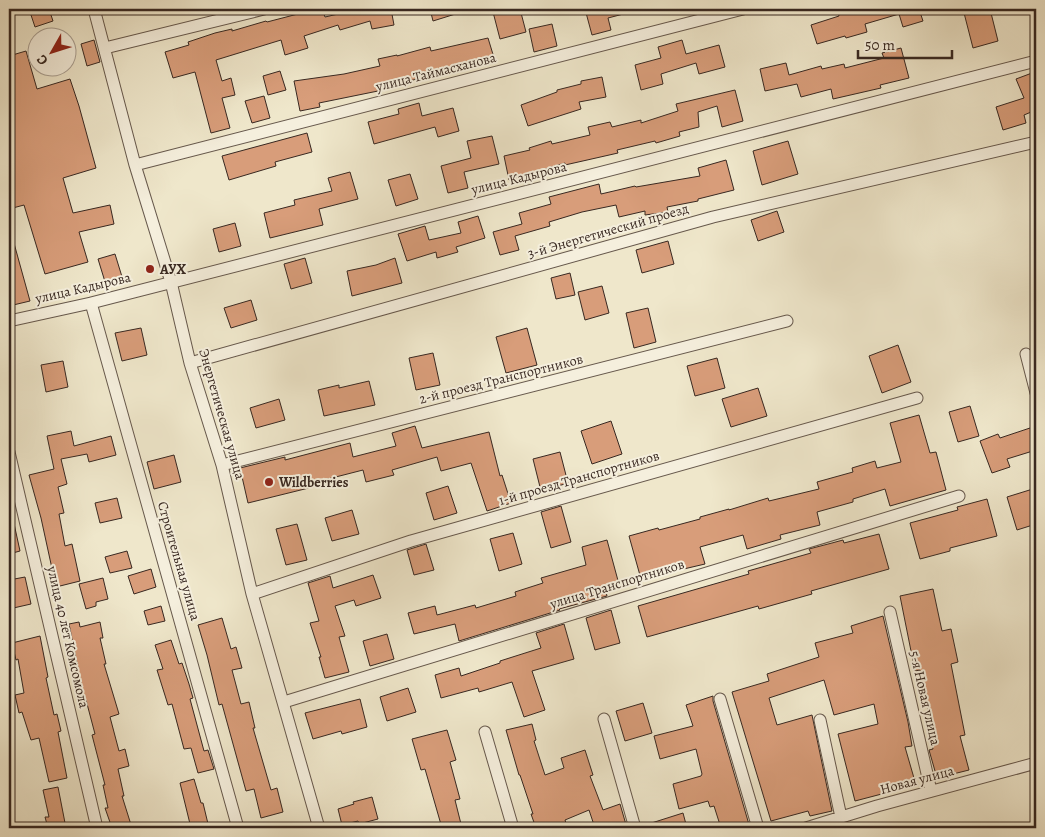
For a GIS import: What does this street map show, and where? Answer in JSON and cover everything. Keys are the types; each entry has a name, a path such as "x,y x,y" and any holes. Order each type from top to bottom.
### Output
{"street":[{"name":"Энергетическая улица","path":"94,9 136,165 172,282 190,363 222,465 252,594 319,828"},
{"path":"105,48 264,9"},
{"name":"улица Таймасханова","path":"136,165 743,9"},
{"name":"улица Кадырова","path":"9,321 90,303 1036,61"},
{"name":"3-й Энергетический проезд","path":"190,363 713,217 1036,142"},
{"name":"Строительная улица","path":"90,303 238,828"},
{"name":"2-й проезд Транспортников","path":"222,465 787,321"},
{"path":"1026,354 1036,393"},
{"name":"1-й проезд Транспортников","path":"252,594 411,541 917,398"},
{"name":"улица 40 лет Комсомола","path":"9,452 97,828"},
{"name":"улица Транспортников","path":"284,702 959,496"},
{"name":"5-я Новая улица","path":"890,612 931,791"},
{"path":"720,699 758,828"},
{"path":"604,719 635,828"},
{"path":"820,720 841,817"},
{"path":"485,732 513,828"},
{"name":"Новая улица","path":"806,828 931,791 1036,763"}],"building":[{"path":"29,9 49,9 53,21 35,27"},
{"path":"322,9 325,17 347,12 346,9 391,9 394,25 372,29 370,21 340,30 338,25 304,36 308,48 285,55 281,40 216,60 222,81 231,78 235,95 222,98 230,128 211,133 195,72 173,78 165,52 189,45 188,42 215,33 232,29 232,31"},
{"path":"430,9 465,9 465,11 433,21"},
{"path":"505,9 520,9 526,32 500,39 493,12"},
{"path":"585,9 631,9 631,12 608,18 611,30 592,35"},
{"path":"844,9 919,9 923,21 903,27 899,14 865,24 867,32 817,44 811,25 839,16 838,11"},
{"path":"963,9 990,9 998,41 973,48"},
{"path":"552,24 557,46 534,52 529,29"},
{"path":"488,38 495,61 446,75 446,73 417,79 378,89 378,91 319,103 320,107 300,111 294,81 344,74 380,66 378,59 430,47 431,51"},
{"path":"94,40 100,62 87,66 81,44"},
{"path":"682,40 686,54 719,45 725,67 699,74 696,63 661,74 663,84 641,90 635,65 661,58 658,47"},
{"path":"901,48 909,78 880,85 881,88 833,99 831,89 801,97 797,84 765,91 760,69 786,63 789,75 821,66 822,69 844,64 845,68 884,58 882,53"},
{"path":"26,51 28,78 34,78 37,89 70,79 96,168 63,178 73,213 110,205 114,224 79,232 88,262 45,274 24,205 9,209 9,56"},
{"path":"280,71 286,90 268,95 263,76"},
{"path":"1032,73 1036,88 1036,110 1024,115 1026,123 1003,130 996,107 1024,98 1016,79"},
{"path":"602,77 606,97 579,102 581,109 528,126 521,105 557,92 557,90 581,84 581,81"},
{"path":"735,90 743,121 722,127 717,106 698,112 699,127 679,132 680,136 656,143 655,141 617,150 618,153 565,165 565,163 509,180 504,156 530,150 529,148 551,141 552,144 590,135 588,127 610,122 612,127 641,120 641,123 678,111 676,104"},
{"path":"264,96 270,118 252,123 245,101"},
{"path":"419,103 422,116 453,108 459,131 438,137 435,127 374,144 368,122 399,114 398,109"},
{"path":"307,133 312,152 275,162 276,166 229,180 222,156"},
{"path":"492,136 499,164 464,172 468,188 448,193 441,166 471,158 467,141"},
{"path":"788,141 798,174 762,185 753,151"},
{"path":"726,160 734,190 698,199 698,201 667,207 668,212 645,215 645,211 619,217 616,205 582,212 549,222 550,226 515,236 519,250 500,255 493,232 522,224 519,213 551,204 549,197 599,184 601,194 635,186 700,176 698,168"},
{"path":"350,172 358,199 319,209 323,225 270,238 264,213 295,205 294,200 332,191 328,178"},
{"path":"410,174 418,199 396,206 388,180"},
{"path":"777,211 784,232 758,241 751,220"},
{"path":"478,216 485,238 456,247 458,252 437,258 436,252 407,261 398,234 425,226 429,240 461,233 458,222"},
{"path":"235,223 241,246 219,252 213,229"},
{"path":"9,236 12,236 30,301 9,306"},
{"path":"668,241 674,264 642,273 636,250"},
{"path":"115,254 123,280 106,285 98,259"},
{"path":"305,258 312,283 291,289 284,264"},
{"path":"395,258 402,283 352,296 347,271 376,265"},
{"path":"570,273 575,295 556,299 551,278"},
{"path":"602,286 609,313 585,320 578,292"},
{"path":"251,300 257,320 231,328 224,308"},
{"path":"648,308 656,342 634,348 626,313"},
{"path":"141,328 147,355 122,361 115,333"},
{"path":"527,328 537,365 506,373 496,337"},
{"path":"898,345 911,382 882,393 869,356"},
{"path":"433,353 440,385 416,390 409,358"},
{"path":"717,358 725,388 695,396 687,366"},
{"path":"63,361 68,387 46,392 41,365"},
{"path":"369,381 375,405 324,416 318,390 339,385 339,388"},
{"path":"758,388 767,416 731,427 722,399"},
{"path":"279,399 285,420 256,428 250,408"},
{"path":"970,406 979,436 958,442 949,412"},
{"path":"919,415 930,453 936,452 946,490 890,506 885,489 853,499 853,502 817,512 820,525 780,535 781,539 747,549 743,535 700,547 705,564 641,579 629,536 700,519 700,517 768,498 769,501 819,489 817,482 853,472 852,468 875,461 877,468 901,462 890,423"},
{"path":"611,421 622,454 592,464 581,431"},
{"path":"415,426 422,448 489,432 500,476 502,475 511,503 487,511 471,463 441,471 437,457 392,470 394,475 366,482 363,470 324,480 325,484 248,503 240,468 285,457 285,460 350,443 353,457 396,446 392,433"},
{"path":"1036,426 1036,450 1007,459 1010,467 992,473 980,441 998,434 1000,438"},
{"path":"71,431 74,446 111,436 116,455 89,462 87,454 61,459 67,484 58,487 64,513 59,514 65,546 72,544 80,581 56,587 41,518 29,475 54,469 47,436"},
{"path":"560,452 568,483 541,491 533,459"},
{"path":"174,455 181,482 154,489 147,462"},
{"path":"448,486 457,513 434,520 426,493"},
{"path":"1036,488 1036,524 1017,530 1007,497"},
{"path":"117,498 122,518 100,523 95,503"},
{"path":"987,499 997,536 950,548 950,551 920,559 910,523 958,510 957,507"},
{"path":"561,506 571,542 551,548 541,512"},
{"path":"352,510 359,534 332,541 325,518"},
{"path":"13,519 20,551 9,554 9,520"},
{"path":"297,524 307,560 286,565 276,529"},
{"path":"513,533 522,564 499,571 490,539"},
{"path":"879,534 889,569 811,591 812,594 759,609 758,606 647,637 638,606 749,574 748,571 811,553 809,549 843,540 844,543"},
{"path":"607,540 620,588 606,592 607,596 559,609 459,641 455,624 414,634 408,613 435,606 437,615 475,605 476,608 516,596 515,592 543,583 541,578 586,565 582,547"},
{"path":"426,544 434,570 414,575 407,550"},
{"path":"127,551 132,568 110,573 105,557"},
{"path":"151,569 156,587 134,594 128,576"},
{"path":"373,575 381,598 356,606 354,600 335,606 345,636 339,637 349,672 325,678 319,657 321,657 310,623 319,621 308,583 330,576 333,588"},
{"path":"25,577 31,604 9,609 9,580"},
{"path":"103,578 108,599 96,602 96,606 86,609 79,584"},
{"path":"933,589 942,631 951,629 958,662 951,664 965,735 960,736 969,770 937,778 929,750 933,749 926,714 929,713 920,670 915,671 900,596"},
{"path":"161,606 165,621 148,625 144,611"},
{"path":"611,610 620,643 595,650 586,618"},
{"path":"883,616 908,722 912,746 905,747 916,785 855,801 838,734 878,724 874,704 834,715 824,680 769,698 777,725 812,715 832,811 810,816 808,811 771,821 732,692 769,681 767,674 819,657 815,643 853,633 851,626"},
{"path":"222,618 231,649 236,647 242,668 232,670 241,704 249,702 255,728 253,728 271,790 277,788 283,812 261,818 254,789 246,791 222,704 219,705 198,625"},
{"path":"79,622 80,627 100,622 103,638 100,638 106,664 104,664 119,714 110,717 119,751 125,749 129,766 118,769 124,796 122,796 132,828 112,828 105,808 108,808 103,785 105,785 92,735 95,734 86,700 84,701 79,684 81,683 69,624"},
{"path":"564,624 574,659 532,671 545,710 524,717 512,682 479,692 478,688 441,698 435,675 459,668 461,676 541,648 536,633"},
{"path":"387,634 394,659 370,666 363,641"},
{"path":"40,636 54,715 57,714 61,731 58,732 67,778 49,782 39,738 31,740 22,712 19,713 15,695 24,693 18,659 16,660 12,643"},
{"path":"171,640 179,664 182,663 189,684 193,698 190,699 204,751 208,750 214,769 198,773 191,748 184,749 172,704 168,705 157,670 163,669 155,645"},
{"path":"408,688 416,712 387,721 380,697"},
{"path":"713,696 750,828 721,828 714,806 710,807 708,801 679,809 673,784 701,776 702,774 696,749 660,759 654,736 693,726 686,705"},
{"path":"360,699 367,727 342,734 341,731 313,739 305,713"},
{"path":"643,703 652,733 625,741 616,711"},
{"path":"532,724 536,740 534,741 545,775 564,768 561,758 585,750 593,775 590,776 603,810 620,804 627,828 595,828 589,810 565,820 566,823 546,828 536,828 506,730"},
{"path":"447,730 456,760 450,762 460,799 455,800 462,828 442,828 425,769 421,770 412,739"},
{"path":"194,779 201,803 203,803 209,828 191,828 180,783"},
{"path":"58,787 66,828 48,828 45,817 49,817 43,790"},
{"path":"372,797 378,819 359,824 358,821 342,825 338,809 354,804 353,802"},
{"path":"683,813 687,828 642,828 642,826"}],"place":[{"name":"АУХ","path":"150,269"},
{"name":"Wildberries","path":"269,482"}]}
